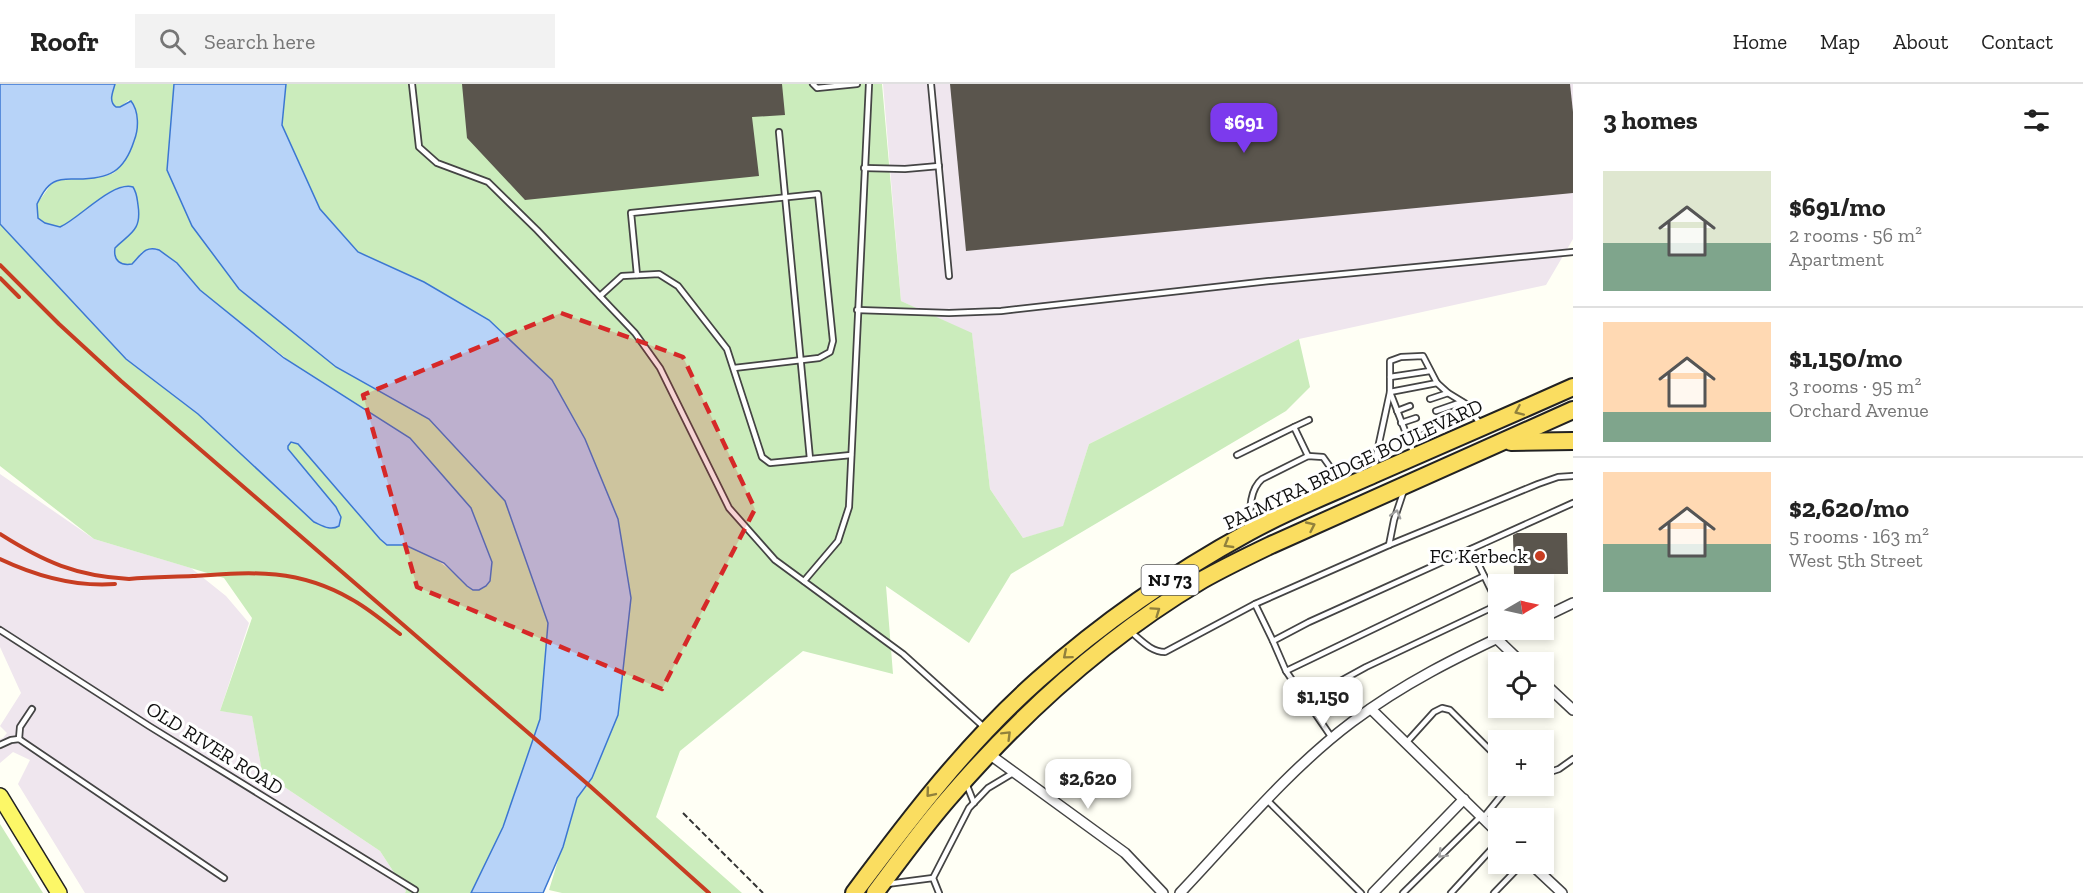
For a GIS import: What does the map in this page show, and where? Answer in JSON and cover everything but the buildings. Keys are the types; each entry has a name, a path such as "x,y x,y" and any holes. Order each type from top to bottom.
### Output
{"highway":[{"name":"PALMYRA BRIDGE BOULEVARD","path":"854,893 921,805 987,730 1037,681 1092,634 1153,591 1250,531 1573,387"},
{"name":"PALMYRA BRIDGE BOULEVARD","path":"878,889 930,822 989,754 1066,679 1176,597 1226,567 1323,520 1573,410"},
{"path":"1501,442 1573,441"}],"main road":[{"path":"0,796 59,893"}],"street":[{"path":"1554,613 1572,605"},
{"path":"1180,893 1268,800 1332,738 1417,678 1495,640"},
{"path":"1498,640 1511,652"},
{"path":"1554,692 1573,710"},
{"path":"1371,709 1488,823"},
{"path":"989,754 1125,853 1163,893"},
{"path":"1373,893 1464,799"},
{"path":"1542,874 1562,893"}],"lane":[{"path":"412,84 419,147 437,163 488,182 635,333 660,368 729,508 776,560 903,654 987,730"},
{"path":"813,84 818,88 857,84"},
{"path":"804,581 838,541 849,507 869,84"},
{"path":"930,84 949,276"},
{"path":"779,132 810,459"},
{"path":"864,168 905,170 939,166"},
{"path":"637,275 631,213 818,194 833,341 830,352 819,358 734,368"},
{"path":"857,310 949,313 1001,311 1257,282 1573,252"},
{"path":"600,296 622,276 659,274 678,286 728,349 762,457 770,463 851,455"},
{"path":"1372,476 1390,392 1390,361 1401,357 1423,356 1437,383 1469,408 1483,427"},
{"path":"1390,377 1430,371"},
{"path":"1390,392 1437,383"},
{"path":"1390,392 1415,456"},
{"path":"1430,399 1448,393"},
{"path":"1436,411 1462,402"},
{"path":"1397,411 1410,406"},
{"path":"1406,436 1469,408"},
{"path":"1401,423 1416,418"},
{"path":"1237,455 1309,420"},
{"path":"1294,427 1308,456"},
{"path":"1250,531 1250,507 1255,485 1262,479 1308,456 1323,457 1345,487"},
{"path":"1129,630 1150,648 1158,652 1165,652 1255,604 1389,545 1538,484 1558,477 1573,476"},
{"path":"1389,545 1394,520 1407,483"},
{"path":"1273,641 1309,622 1573,503"},
{"path":"1306,700 1366,667 1491,608 1494,598 1471,549"},
{"path":"1286,671 1484,576"},
{"path":"1255,604 1286,671 1332,738"},
{"name":"OLD RIVER ROAD","path":"0,630 149,726 415,890"},
{"path":"19,739 20,727 32,708"},
{"path":"1406,743 1434,712 1442,708 1450,710 1488,748"},
{"path":"0,745 19,739 224,878"},
{"path":"1554,771 1573,759"},
{"path":"939,893 933,878 974,803 988,788 1013,773"},
{"path":"965,780 974,803"},
{"path":"1403,893 1482,817 1500,796"},
{"path":"1268,800 1361,893"},
{"path":"1451,893 1488,853"},
{"path":"1494,893 1512,874"},
{"path":"878,889 933,878"}],"path":[{"path":"683,813 763,893"}],"highlighted area":[{"path":"561,313 683,357 755,509 662,689 417,587 363,395"}],"shaded area":[{"path":"883,84 1573,84 1573,239 1546,285 1299,339 1089,444 1063,527 1023,538 990,489 972,334 901,301"},
{"path":"0,474 94,539 191,568 226,596 249,623 220,711 252,715 262,772 380,851 406,891 405,893 85,893 18,784 30,760 13,752 0,763 0,739 7,733 0,726 21,693 0,647"}],"green space":[{"path":"115,84 174,84 167,170 336,367 429,419 505,501 548,623 540,719 503,827 471,893 405,893 406,891 380,851 262,772 252,716 220,711 252,618 224,578 94,539 0,466 0,224 126,359 198,414 296,458 288,446 291,442 298,444 380,539 390,545 403,545 425,553 447,567 467,586 302,371 200,290 177,263 156,248 142,252 132,264 115,260 114,253 117,245 139,218 136,193 126,186 110,192 60,227 45,223 38,218 37,204 52,183 61,180 106,176 114,173 122,164 136,136 129,100 120,107 116,107 112,102"},
{"path":"286,84 882,84 901,301 972,333 990,489 1023,538 1063,526 1089,444 1299,339 1310,387 1286,411 1011,574 969,643 886,586 893,674 803,651 680,751 656,817 742,893 562,893 549,890 577,798 592,778 631,598 618,519 585,439 552,380 489,320 424,282 358,252 320,209 282,125"},
{"path":"0,824 43,893 0,893"}],"water":[{"path":"0,84 115,84 112,96 114,105 120,107 131,101 137,115 136,136 130,152 114,172 88,179 63,179 51,184 37,204 38,218 45,223 60,227 116,189 133,187 137,198 138,221 134,231 115,248 115,256 119,262 132,264 147,250 159,250 177,263 200,290 284,358 410,438 471,508 492,562 490,581 486,586 473,590 444,563 405,545 387,545 298,444 291,442 288,449 336,507 341,517 339,526 333,528 314,522 198,414 126,359 0,224"},
{"path":"174,84 286,84 282,125 320,209 358,252 424,282 489,320 552,380 585,439 618,519 631,598 618,715 592,778 577,798 563,847 543,893 471,893 503,827 540,719 548,623 505,501 429,419 336,367 239,289 192,226 167,170"}],"railway":[{"path":"0,265 121,381 591,787 709,893"},
{"path":"0,278 19,297"},
{"path":"0,534 46,560 93,575 129,579 255,573 293,577 331,589 370,611 400,634"},
{"path":"0,559 56,579 85,584 115,584"}],"place":[{"name":"FC Kerbeck","path":"1540,556"}]}
